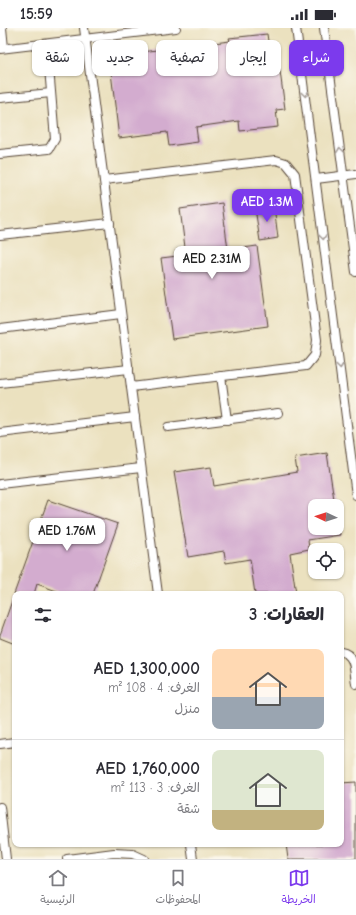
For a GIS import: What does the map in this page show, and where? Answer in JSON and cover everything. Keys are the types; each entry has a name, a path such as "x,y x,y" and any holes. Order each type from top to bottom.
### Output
{"lane":[{"path":"2,28 2,48 32,45"},
{"path":"84,28 158,591"},
{"path":"78,40 176,28"},
{"path":"296,28 356,495"},
{"path":"324,28 356,272"},
{"path":"0,154 49,148 55,139 50,76"},
{"path":"0,98 51,93"},
{"path":"104,180 276,160 286,163 295,174 317,340 315,355 306,366 131,387"},
{"path":"316,179 356,174"},
{"path":"0,236 110,223"},
{"path":"0,329 121,314"},
{"path":"0,383 129,369"},
{"path":"221,376 227,420"},
{"path":"168,427 278,413"},
{"path":"0,433 135,416"},
{"path":"0,484 141,468"},
{"path":"344,653 352,659 356,684"},
{"path":"0,744 12,742"},
{"path":"0,807 6,859"},
{"path":"191,847 193,859"},
{"path":"67,859 114,853 133,854 144,859"}],"building":[{"path":"267,34 268,40 230,40 229,38"},
{"path":"226,41 226,76 281,76 285,109 276,110 278,127 240,131 239,121 196,127 198,142 169,146 167,132 119,138 111,76 148,76 148,51 156,50 156,76 218,76 218,42"},
{"path":"222,203 228,250 257,246 268,326 172,339 161,258 186,255 180,209"},
{"path":"274,206 278,238 260,241 255,208"},
{"path":"327,453 334,499 308,499 308,535 340,535 308,540 308,549 290,553 296,591 255,591 250,559 226,563 224,551 188,557 174,472 211,467 214,486 297,472 295,458"},
{"path":"48,500 118,524 94,591 57,591 37,584 35,591 15,591"},
{"path":"12,601 12,643 0,638"},
{"path":"356,782 356,859 288,859 286,847 344,847 344,783"}]}
